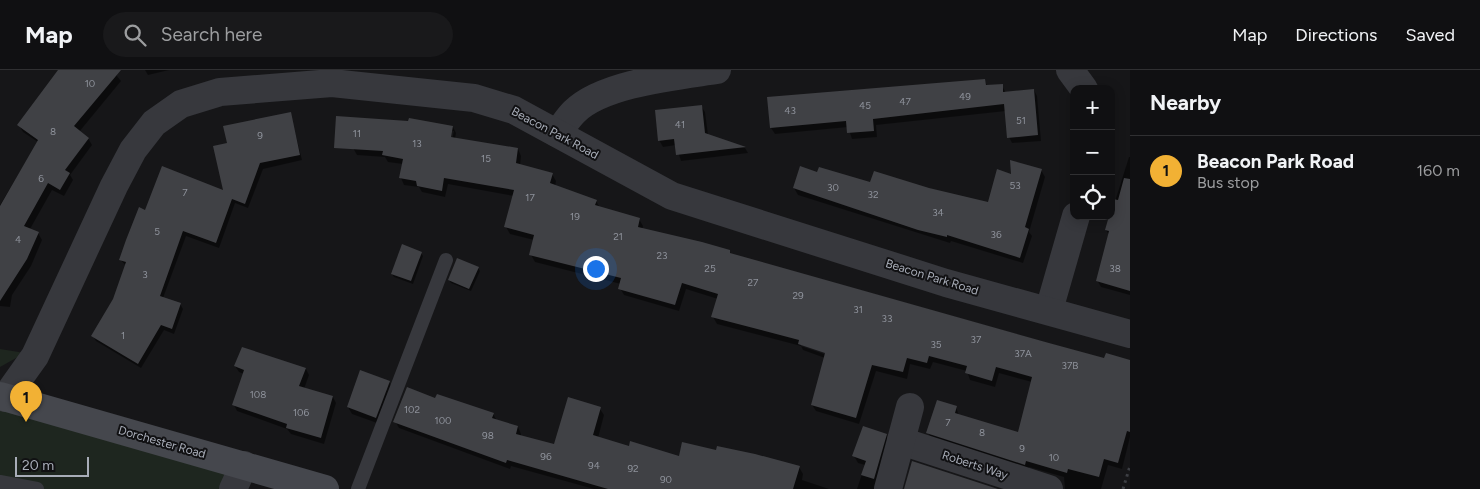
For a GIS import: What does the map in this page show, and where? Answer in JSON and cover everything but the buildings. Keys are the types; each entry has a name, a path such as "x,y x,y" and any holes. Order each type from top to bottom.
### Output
{"main road":[{"name":"Dorchester Road","path":"2,397 238,477 324,489"}],"street":[{"path":"558,133 575,111 597,97 650,81 717,70"},
{"path":"1070,70 1081,85"},
{"name":"Beacon Park Road","path":"2,397 34,356 114,186 134,150 154,123 181,104 220,92 332,83 474,98 514,110 672,196 946,283 1049,310 1119,333 1130,334"},
{"path":"1049,310 1075,220"},
{"path":"888,489 910,407"},
{"name":"Roberts Way","path":"902,441 1049,489"}],"lane":[{"path":"358,489 446,260"},
{"path":"0,482 37,489"}],"path":[{"path":"1123,489 1130,466"}],"shaded area":[{"path":"0,349 25,353 0,367"},
{"path":"0,396 244,465 233,489 37,489 0,482"}],"place":[{"name":"Beacon Park Road","path":"26,422"}]}
